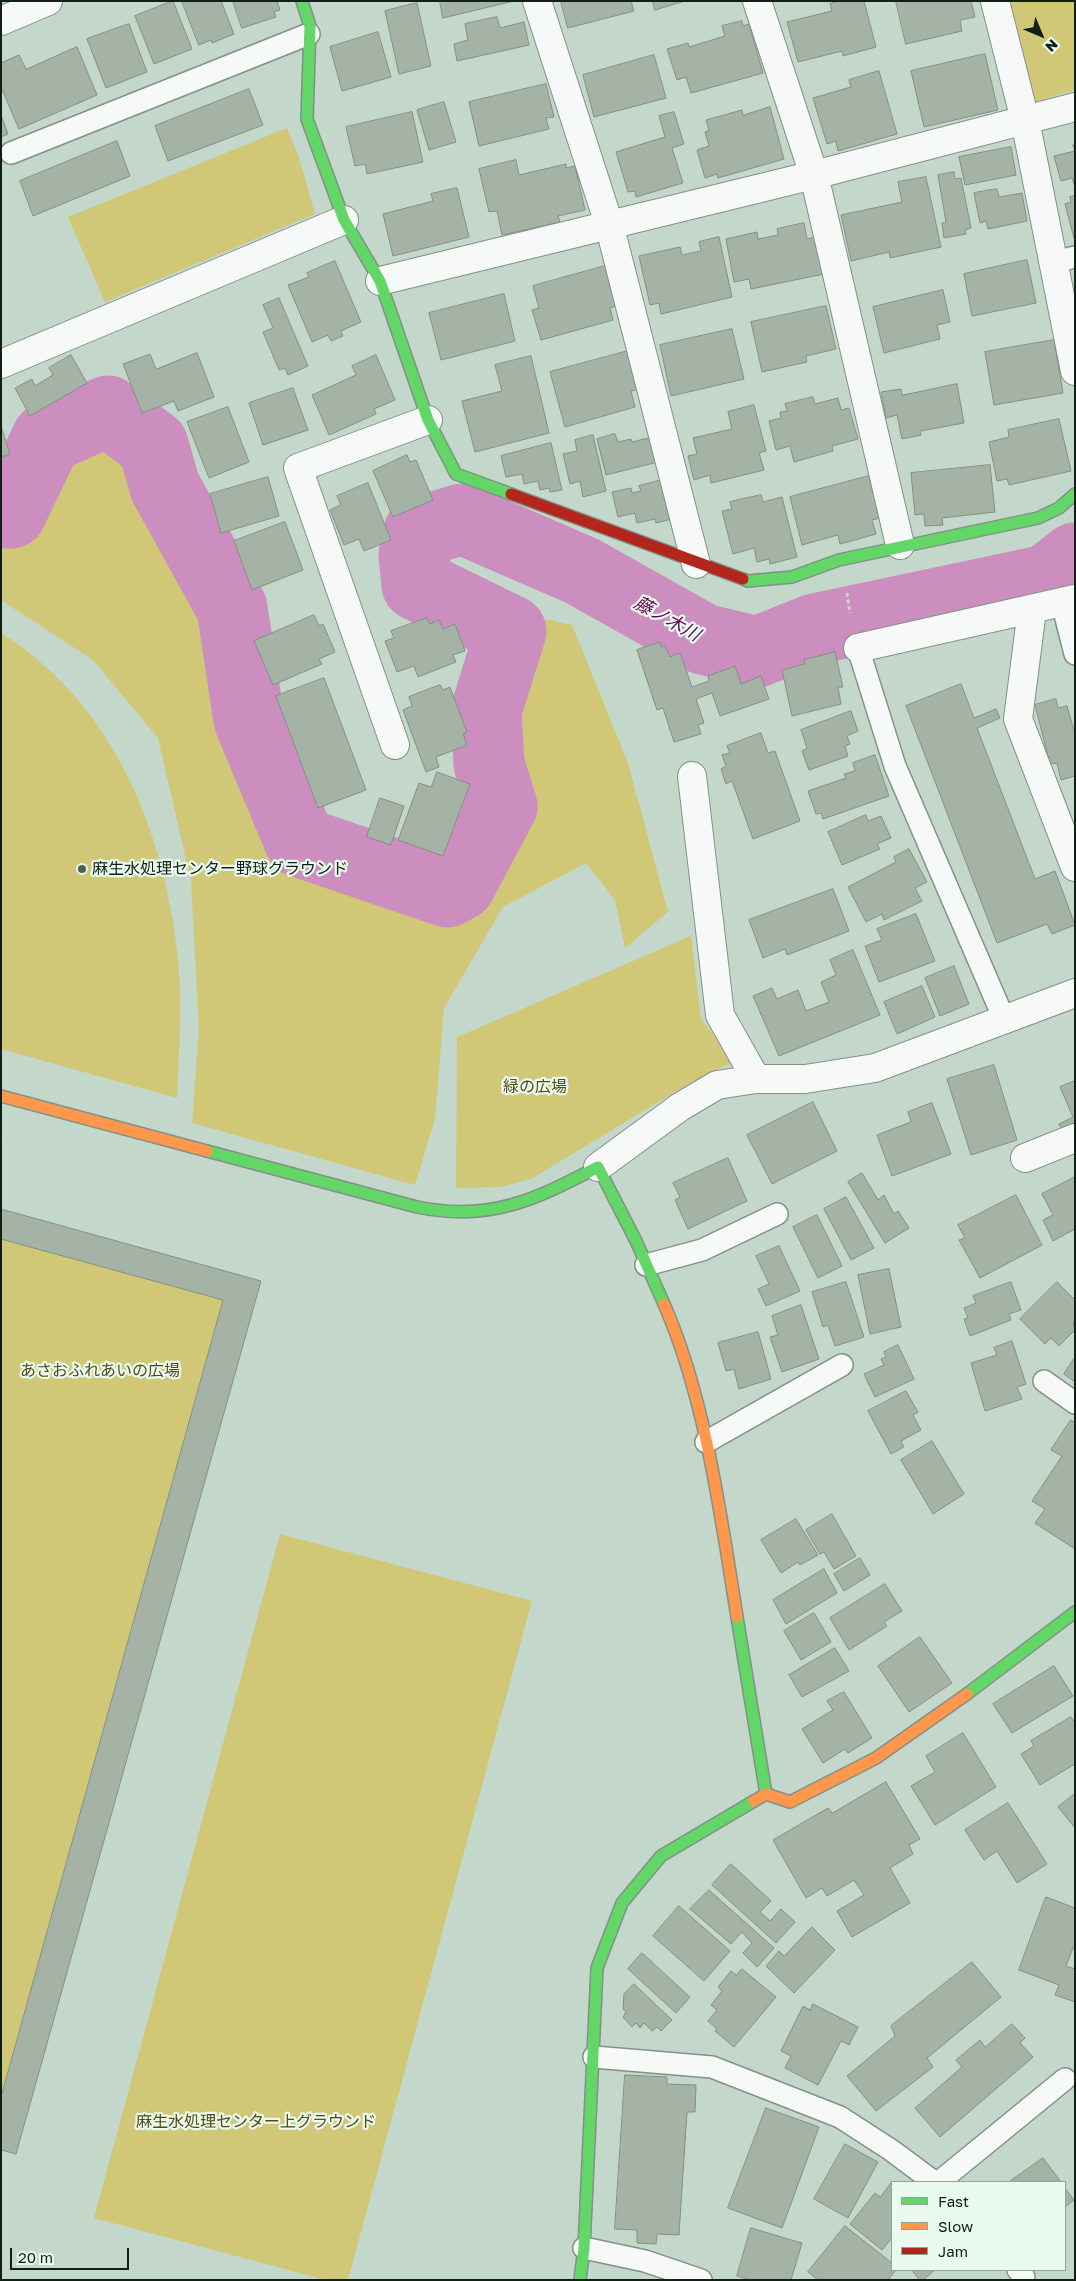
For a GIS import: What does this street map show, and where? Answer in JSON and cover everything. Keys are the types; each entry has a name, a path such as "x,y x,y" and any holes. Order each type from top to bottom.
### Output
{"street":[{"path":"1,21 48,1"},
{"path":"302,1 310,26 307,119 344,220 380,280 428,420 456,474 696,564 748,581 792,577 839,560 1038,518 1059,508 1075,494"},
{"path":"537,1 609,224 696,564"},
{"path":"757,1 814,175 900,546"},
{"path":"995,1 1025,120 1064,259 1075,371"},
{"path":"380,280 814,175 1075,107"},
{"path":"1,364 344,220"},
{"path":"395,745 298,468 428,420"},
{"path":"858,648 1068,601"},
{"path":"1032,610 1018,719 1075,867"},
{"path":"692,776 720,1014 756,1080"},
{"path":"1,1096 417,1207 448,1213 480,1212 514,1205 546,1194 598,1167 680,1107 717,1085 756,1080 804,1079 875,1068 1075,993"},
{"path":"1025,1158 1075,1138"},
{"path":"598,1167 678,1336 706,1442 727,1556 766,1794"},
{"path":"580,2280 584,2248 597,1968 622,1903 660,1856 766,1794 790,1802 876,1758 977,1687 1075,1612"}],"lane":[{"path":"11,153 309,34"},
{"path":"1068,601 1075,654"},
{"path":"858,648 895,766 1004,1019"},
{"path":"646,1265 702,1250 777,1214"},
{"path":"706,1442 842,1364"},
{"path":"1044,1381 1075,1403"},
{"path":"594,2057 712,2067 840,2117 891,2150 933,2181"},
{"path":"940,2181 1065,2079"},
{"path":"584,2248 645,2261 701,2280"}],"green space":[{"path":"1004,1 1075,1 1075,90 1034,102"},
{"path":"287,128 299,158 315,214 105,302 68,217"},
{"path":"99,435 131,465 175,554 213,609 226,695 240,731 269,782 301,848 390,880 431,890 453,915 469,894 513,824 522,703 535,617 572,625 628,763 668,912 625,948 615,900 586,863 503,907 444,1008 435,1118 415,1185 192,1123 199,1028 191,881 158,738 93,660 1,600 1,510 26,511 47,455"},
{"name":"麻生水処理センター野球グラウンド","path":"1,633 40,662 73,694 102,731 125,771 144,813 159,858 170,903 177,950 180,1006 177,1098 1,1049"},
{"name":"緑の広場","path":"691,936 701,1018 733,1062 683,1087 531,1179 500,1187 456,1188 457,1037"},
{"name":"あさおふれあいの広場","path":"1,1239 223,1300 1,2097"},
{"name":"麻生水処理センター上グラウンド","path":"280,1534 532,1601 348,2280 326,2280 94,2218"}],"building":[{"path":"173,1 192,49 154,64 135,16"},
{"path":"182,1 221,1 234,34 212,43 211,40 199,45"},
{"path":"233,1 277,1 280,10 274,12 276,17 242,28"},
{"path":"440,1 514,1 443,18"},
{"path":"561,1 631,1 634,11 568,28"},
{"path":"653,1 685,1 655,10"},
{"path":"840,1 864,1 876,47 843,56 842,51 798,62 787,22 832,11 830,4"},
{"path":"896,1 971,1 975,17 960,20 962,31 906,44"},
{"path":"417,3 431,66 399,74 385,11"},
{"path":"497,17 500,28 524,22 529,45 457,61 454,44 468,40 465,24"},
{"path":"742,21 743,26 749,24 763,73 691,93 686,77 677,80 667,49 688,43 689,47 725,36 722,26"},
{"path":"129,24 147,72 106,88 87,39"},
{"path":"378,32 391,77 342,91 330,47"},
{"path":"77,47 97,95 19,129 1,87 1,63 19,55 26,69"},
{"path":"985,54 998,110 924,127 911,71"},
{"path":"654,55 666,98 594,117 583,75"},
{"path":"879,71 897,134 838,151 836,141 827,144 813,98 851,87 849,80"},
{"path":"546,84 554,117 546,118 549,129 479,146 469,102"},
{"path":"249,89 263,125 168,161 155,126"},
{"path":"444,102 456,142 429,150 417,110"},
{"path":"770,107 784,159 718,178 717,174 705,178 697,150 709,146 705,132 709,131 706,120 742,110 743,115"},
{"path":"412,112 423,162 367,174 365,164 355,166 346,127"},
{"path":"674,112 684,144 672,148 683,183 636,197 635,191 628,192 616,152 665,137 659,116"},
{"path":"1,115 8,134 1,137"},
{"path":"117,141 130,176 33,216 20,181"},
{"path":"1011,147 1016,175 965,185 959,157"},
{"path":"1075,151 1075,187 1072,178 1061,181 1054,156"},
{"path":"516,160 519,175 566,164 566,168 575,166 585,210 558,216 560,222 502,235 497,211 489,212 479,169"},
{"path":"954,172 955,179 961,178 971,228 965,230 966,234 944,238 942,223 946,222 938,175"},
{"path":"926,177 941,247 890,258 889,252 851,261 841,215 902,202 898,182"},
{"path":"457,188 469,237 393,256 383,214 433,201 431,194"},
{"path":"997,189 999,197 1022,193 1027,221 988,229 986,221 980,223 974,193"},
{"path":"1075,196 1075,242 1065,204 1071,202 1070,197"},
{"path":"804,223 807,239 816,237 824,274 751,289 749,279 734,282 726,239 757,232 758,239 778,235 777,229"},
{"path":"719,237 732,297 661,314 659,303 650,305 639,256 680,247 682,255 701,251 699,242"},
{"path":"1027,260 1036,303 972,316 964,274"},
{"path":"335,261 361,322 341,331 343,336 331,341 328,335 312,342 288,285 309,277 307,273"},
{"path":"605,266 616,306 610,308 613,320 541,340 532,310 539,308 533,286"},
{"path":"943,290 950,322 937,325 940,339 884,353 873,307"},
{"path":"504,294 515,341 441,360 429,313"},
{"path":"279,298 308,366 288,375 285,368 279,370 263,332 273,328 263,305"},
{"path":"826,306 836,349 806,356 807,362 762,372 751,322"},
{"path":"732,329 744,379 671,396 660,345"},
{"path":"1054,340 1063,393 994,405 985,352"},
{"path":"628,351 639,389 631,391 635,407 565,427 550,372"},
{"path":"197,353 214,397 178,411 174,401 142,413 123,364 150,354 156,369"},
{"path":"71,355 87,383 30,416 15,388 32,379 35,386 53,375 49,368"},
{"path":"376,355 395,400 374,409 376,414 329,435 312,395 356,375 352,366"},
{"path":"531,356 549,433 475,452 462,401 502,391 495,365"},
{"path":"957,384 964,423 920,431 921,435 902,439 897,415 886,418 881,392 901,389 902,395"},
{"path":"293,388 308,430 263,445 249,403"},
{"path":"813,397 815,404 838,398 841,410 849,408 858,439 832,446 833,451 794,462 790,446 776,450 769,421 781,418 780,412 787,411 785,404"},
{"path":"754,405 766,451 759,453 764,470 711,483 710,475 694,480 688,456 697,454 693,438 732,429 728,412"},
{"path":"228,407 249,462 209,478 187,422"},
{"path":"1059,419 1071,471 1009,485 1007,479 997,481 989,442 1009,437 1008,430"},
{"path":"1,426 10,454 1,457"},
{"path":"615,434 618,442 631,439 632,442 652,437 658,462 606,475 597,439"},
{"path":"593,435 606,491 583,497 580,481 570,484 563,454 577,451 575,440"},
{"path":"551,443 562,490 550,492 549,488 540,490 538,481 524,484 522,474 506,477 501,456"},
{"path":"407,455 410,462 416,460 433,500 393,517 373,471"},
{"path":"990,465 995,512 942,518 943,525 925,526 924,514 915,515 911,473"},
{"path":"869,476 880,518 872,520 876,534 840,544 838,535 802,545 790,497"},
{"path":"268,477 279,516 221,533 210,494"},
{"path":"662,480 672,519 656,523 655,519 637,523 635,513 618,517 612,492 631,488 632,493 641,491 639,486"},
{"path":"368,483 391,540 364,551 359,539 344,545 330,510 341,505 337,496"},
{"path":"761,495 763,502 782,497 797,557 770,564 769,559 757,562 754,548 733,554 722,511 732,509 730,502"},
{"path":"285,522 303,570 252,590 234,541"},
{"path":"314,615 319,626 323,624 335,652 319,659 322,664 273,685 254,641"},
{"path":"427,618 430,624 439,620 443,629 455,624 465,651 453,655 456,662 418,677 414,666 397,672 385,641 394,638 391,631"},
{"path":"660,642 661,647 665,646 670,657 680,653 692,687 709,681 708,676 735,666 741,684 761,676 769,699 720,716 712,693 696,699 704,723 698,725 701,734 674,742 663,708 657,710 637,650"},
{"path":"835,652 843,687 838,687 841,704 792,716 782,670 805,664 804,660"},
{"path":"324,678 366,790 318,808 276,696"},
{"path":"961,684 974,718 996,709 1000,718 977,728 1035,879 1055,871 1075,925 1052,934 1047,924 997,943 906,706"},
{"path":"440,685 443,690 450,687 467,732 463,734 467,745 436,757 439,767 426,772 403,710 412,706 409,697"},
{"path":"1056,699 1058,708 1067,706 1075,734 1075,776 1061,780 1057,763 1050,764 1035,705"},
{"path":"851,711 858,731 847,736 850,744 845,746 848,756 809,770 802,751 807,748 801,730"},
{"path":"761,733 768,753 775,751 800,821 753,839 732,781 726,784 721,769 726,766 722,755 730,753 727,746"},
{"path":"875,755 889,796 823,819 821,813 816,814 808,791 846,778 844,774 855,771 853,763"},
{"path":"437,772 470,784 443,856 398,840 419,783 431,787"},
{"path":"380,798 404,806 391,845 367,837"},
{"path":"866,815 868,821 881,816 891,838 877,844 880,849 842,865 828,832"},
{"path":"909,849 927,882 915,888 922,901 884,920 882,914 866,922 848,887 896,862 894,857"},
{"path":"833,889 849,931 787,955 785,949 763,958 749,920"},
{"path":"916,914 935,961 879,982 865,946 882,940 877,929"},
{"path":"853,950 880,1015 779,1056 753,996 772,988 777,999 798,990 806,1011 829,1002 821,982 836,975 830,960"},
{"path":"954,966 969,1004 940,1016 925,978"},
{"path":"922,986 935,1017 897,1034 884,1002"},
{"path":"994,1065 1017,1140 971,1155 947,1079"},
{"path":"1075,1081 1075,1127 1063,1132 1059,1124 1073,1117 1060,1087"},
{"path":"813,1102 837,1151 772,1184 747,1135"},
{"path":"932,1103 951,1154 892,1176 877,1135 911,1122 908,1112"},
{"path":"728,1158 747,1201 688,1229 675,1200 680,1197 673,1183"},
{"path":"862,1173 878,1200 884,1195 894,1214 898,1211 909,1228 885,1243 848,1182"},
{"path":"1075,1177 1075,1229 1053,1241 1043,1220 1053,1215 1042,1194"},
{"path":"1016,1195 1042,1245 980,1278 959,1240 965,1238 958,1225"},
{"path":"846,1197 874,1248 851,1260 824,1209"},
{"path":"1,1209 261,1281 16,2154 1,2150 1,2097 223,1300 1,1239"},
{"path":"817,1215 842,1266 818,1278 793,1227"},
{"path":"779,1246 800,1291 766,1306 758,1289 769,1284 756,1256"},
{"path":"889,1269 901,1327 870,1334 858,1275"},
{"path":"846,1282 864,1337 835,1346 828,1325 823,1327 812,1292"},
{"path":"1011,1282 1021,1310 1009,1314 1011,1320 970,1336 964,1319 968,1318 964,1308 976,1303 973,1296"},
{"path":"1057,1282 1075,1300 1075,1321 1073,1323 1075,1330 1059,1346 1051,1338 1045,1344 1020,1319"},
{"path":"801,1305 819,1359 782,1372 770,1337 778,1335 772,1316"},
{"path":"758,1332 771,1379 739,1389 734,1369 726,1371 718,1343"},
{"path":"1012,1341 1026,1384 1017,1387 1022,1399 985,1411 971,1363 997,1355 994,1348"},
{"path":"898,1345 914,1379 875,1397 864,1374 884,1365 881,1359 886,1357 884,1352"},
{"path":"1075,1357 1075,1382 1064,1374"},
{"path":"906,1391 918,1412 913,1415 921,1430 901,1441 904,1447 891,1454 868,1411"},
{"path":"1071,1420 1075,1423 1075,1549 1035,1523 1045,1509 1032,1501 1062,1456 1051,1450"},
{"path":"932,1441 964,1494 933,1514 901,1460"},
{"path":"832,1514 856,1556 834,1569 824,1552 820,1554 806,1530"},
{"path":"796,1519 818,1555 800,1565 798,1562 781,1573 761,1540"},
{"path":"860,1558 870,1575 844,1591 834,1574"},
{"path":"824,1569 837,1593 786,1624 773,1600"},
{"path":"885,1584 902,1611 884,1622 887,1626 849,1650 830,1618"},
{"path":"814,1613 831,1642 801,1660 784,1631"},
{"path":"920,1637 952,1683 909,1712 878,1666"},
{"path":"835,1648 849,1671 802,1697 789,1675"},
{"path":"1054,1666 1073,1696 1012,1733 993,1704"},
{"path":"844,1692 872,1738 848,1753 845,1749 823,1763 802,1729 833,1710 827,1701"},
{"path":"1071,1717 1075,1723 1075,1764 1040,1785 1021,1754 1034,1746 1031,1741"},
{"path":"963,1733 996,1787 935,1825 911,1786 935,1772 926,1756"},
{"path":"886,1782 920,1839 909,1845 913,1854 890,1868 910,1903 852,1937 837,1911 864,1895 854,1880 827,1896 822,1888 806,1898 773,1840 828,1808 832,1813"},
{"path":"1075,1794 1075,1828 1058,1807"},
{"path":"1008,1803 1047,1864 1017,1883 997,1851 984,1860 965,1830"},
{"path":"731,1864 771,1901 760,1912 770,1921 781,1909 795,1922 776,1943 712,1885"},
{"path":"709,1890 774,1948 757,1967 743,1953 752,1943 742,1932 731,1944 690,1909"},
{"path":"1046,1897 1075,1908 1075,1943 1066,1966 1075,1969 1075,2002 1055,1995 1059,1985 1019,1970"},
{"path":"679,1906 730,1951 704,1981 653,1936"},
{"path":"812,1927 835,1950 794,1993 766,1966 779,1951 784,1956"},
{"path":"642,1953 690,1997 676,2013 628,1969"},
{"path":"972,1962 1001,1997 927,2058 933,2067 876,2111 847,2076 895,2036 891,2026"},
{"path":"742,1969 776,1997 734,2047 715,2031 717,2029 708,2021 717,2010 711,2005 722,1991 718,1987 731,1971 736,1975"},
{"path":"634,1984 672,2020 661,2031 657,2027 652,2031 644,2023 640,2028 636,2023 632,2027 623,2017 626,2012 623,2009 624,1994"},
{"path":"813,2004 858,2027 849,2045 841,2041 818,2085 785,2068 791,2056 781,2051 803,2006 810,2010"},
{"path":"1012,2024 1025,2038 1020,2043 1033,2057 940,2137 915,2108 962,2067 956,2060 980,2040 985,2047"},
{"path":"625,2075 667,2077 667,2084 696,2085 695,2112 687,2112 679,2235 657,2234 656,2244 637,2243 637,2230 615,2229"},
{"path":"766,2108 819,2127 782,2228 728,2208"},
{"path":"845,2144 878,2162 848,2218 814,2199"},
{"path":"1043,2158 1060,2181 1010,2181"},
{"path":"891,2183 891,2239 882,2250 850,2224 875,2193 880,2197"},
{"path":"1066,2189 1074,2200 1066,2206"},
{"path":"845,2226 891,2262 891,2271 895,2271 888,2280 818,2280 808,2272"},
{"path":"751,2228 802,2243 791,2280 750,2280 737,2276"},
{"path":"913,2271 934,2271 923,2280 920,2280"}],"waterway":[{"name":"藤ノ木川","path":"1,513 11,513 47,438 108,411 153,445 165,487 232,608 249,720 300,842 447,892 460,885 502,806 489,764 486,711 511,631 417,585 414,555 419,532 462,519 582,571 703,639 757,652 815,629 1047,580 1075,558"}],"traffic: fast":[{"path":"302,1 310,26 307,119 344,220 380,281 428,420 456,474 511,494"},
{"path":"743,579 748,581 792,577 839,560 1038,518 1059,508 1075,494"},
{"path":"207,1151 417,1207 467,1212 489,1210 532,1198 598,1167 636,1241 664,1304"},
{"path":"967,1694 1075,1612"},
{"path":"737,1617 766,1794"},
{"path":"580,2280 584,2248 597,1968 622,1903 661,1856 754,1801"}],"traffic: slow":[{"path":"1,1096 207,1151"},
{"path":"664,1304 678,1340 701,1417 718,1498 737,1617"},
{"path":"754,1801 766,1794 790,1802 876,1758 967,1694"}],"traffic: jam":[{"path":"511,494 743,579"}],"place":[{"name":"麻生水処理センター野球グラウンド","path":"82,869"}]}
